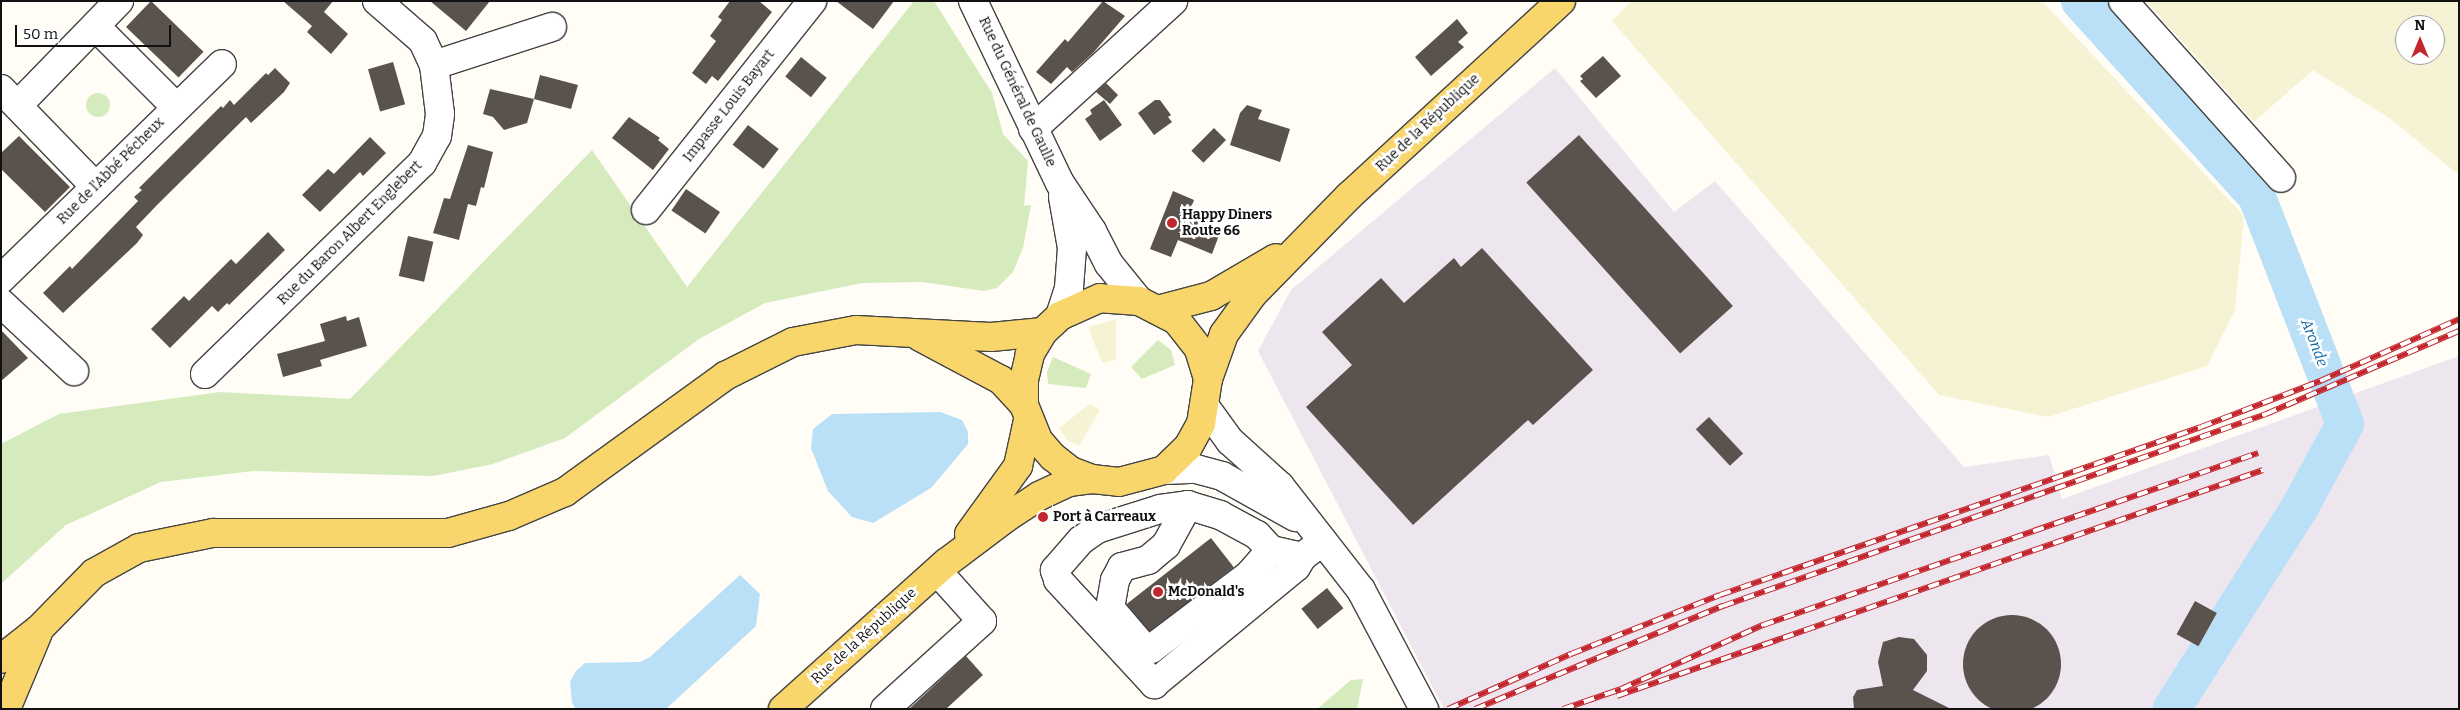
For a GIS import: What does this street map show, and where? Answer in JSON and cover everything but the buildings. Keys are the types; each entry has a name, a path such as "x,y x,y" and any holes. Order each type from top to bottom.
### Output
{"main road":[{"name":"Rue de la République","path":"1208,379 1224,334 1253,294 1297,247 1561,1"},
{"name":"Rue de la République","path":"39,629 94,573 139,548 213,533 448,533 509,516 565,492 725,376 793,342 856,330 991,337 1051,324 1100,298 1150,305 1211,296 1297,247"},
{"path":"909,333 937,344 1001,380 1026,413 1038,440 1053,457 1071,471 1092,479 1119,482 1164,470 1188,447 1201,424 1206,408 1208,379 1198,348 1189,333 1150,305"},
{"name":"Rue de la République","path":"941,567 1018,466 1026,413 1024,379 1030,354 1051,324"},
{"name":"Rue de la République","path":"783,709 941,567 1039,496 1069,482 1092,479"},
{"path":"1,659 39,629"},
{"path":"6,709 39,629"}],"street":[{"path":"96,187 10,97 97,28 119,1"},
{"name":"Rue du Baron Albert Englebert","path":"205,374 422,163 437,136 440,114 434,65 423,41 377,1"},
{"name":"Impasse Louis Bayart","path":"646,210 812,1"},
{"name":"Rue du Général de Gaulle","path":"973,1 1060,183 1092,231 1108,264 1150,305"},
{"path":"1033,129 1173,1"},
{"path":"2123,1 2281,178"},
{"path":"434,65 552,27"},
{"path":"97,28 176,107"},
{"name":"Rue de l'Abbé Pécheux","path":"1,279 222,64"},
{"name":"Rue du Général de Gaulle","path":"1051,324 1068,288 1072,248 1060,183"},
{"path":"1,303 74,371"},
{"path":"1206,408 1230,441 1280,486 1313,542"},
{"path":"1164,470 1196,469 1222,476 1266,498 1361,590 1424,709"},
{"path":"1271,550 1257,535 1220,515 1188,505 1160,509 1097,529 1081,540 1054,570 1058,580 1154,684 1296,567 1313,542"},
{"path":"1188,505 1166,545 1148,560 1146,574 1114,597 1110,608 1145,649 1151,650 1249,575 1271,550 1313,542"},
{"path":"885,709 982,621 941,567"}],"shaded area":[{"path":"1631,1 2042,1 2244,216 2235,310 2207,366 2048,417 1939,395 1612,21"},
{"path":"2146,1 2459,1 2459,175 2389,118 2313,70 2254,122"},
{"path":"1555,68 1674,212 1715,181 1964,467 2049,455 2062,499 2459,356 2459,709 1444,709 1258,351 1291,290"},
{"path":"1116,319 1116,360 1102,363 1088,327"},
{"path":"1090,404 1100,410 1079,446 1067,440 1059,428"}],"green space":[{"path":"914,1 934,1 992,93 1003,134 1028,161 1024,206 1031,205 1023,248 1013,272 997,288 984,291 922,282 862,283 765,303 699,339 565,438 493,464 433,476 253,471 161,482 66,525 1,584 1,444 59,414 220,392 350,399 592,150 687,287"},
{"path":"93,93 103,93 110,100 110,110 103,117 93,117 86,110 86,100"},
{"path":"1158,340 1171,350 1175,365 1142,379 1131,367"},
{"path":"1053,357 1091,374 1086,388 1048,384 1047,372"},
{"path":"1363,679 1357,709 1317,709 1351,680"}],"water":[{"path":"940,412 962,420 968,432 968,444 931,488 873,523 852,517 828,491 811,448 813,429 832,414"},
{"path":"740,575 760,594 756,626 666,709 576,709 572,703 570,682 576,671 585,663 640,662 650,657"}],"waterway":[{"name":"Aronde","path":"2080,1 2257,197 2345,424 2300,507 2172,709"}],"railway":[{"path":"1448,709 1571,654 1720,595 2201,427 2320,381 2459,319"},
{"path":"1475,709 1723,606 2266,414 2459,331"},
{"path":"1563,709 1621,689 1763,625 2258,453"},
{"path":"1617,696 2263,470"}],"place":[{"name":"Happy Diners Route 66","path":"1172,223"},
{"name":"Port à Carreaux","path":"1043,517"},
{"name":"McDonald's","path":"1158,592"}]}
